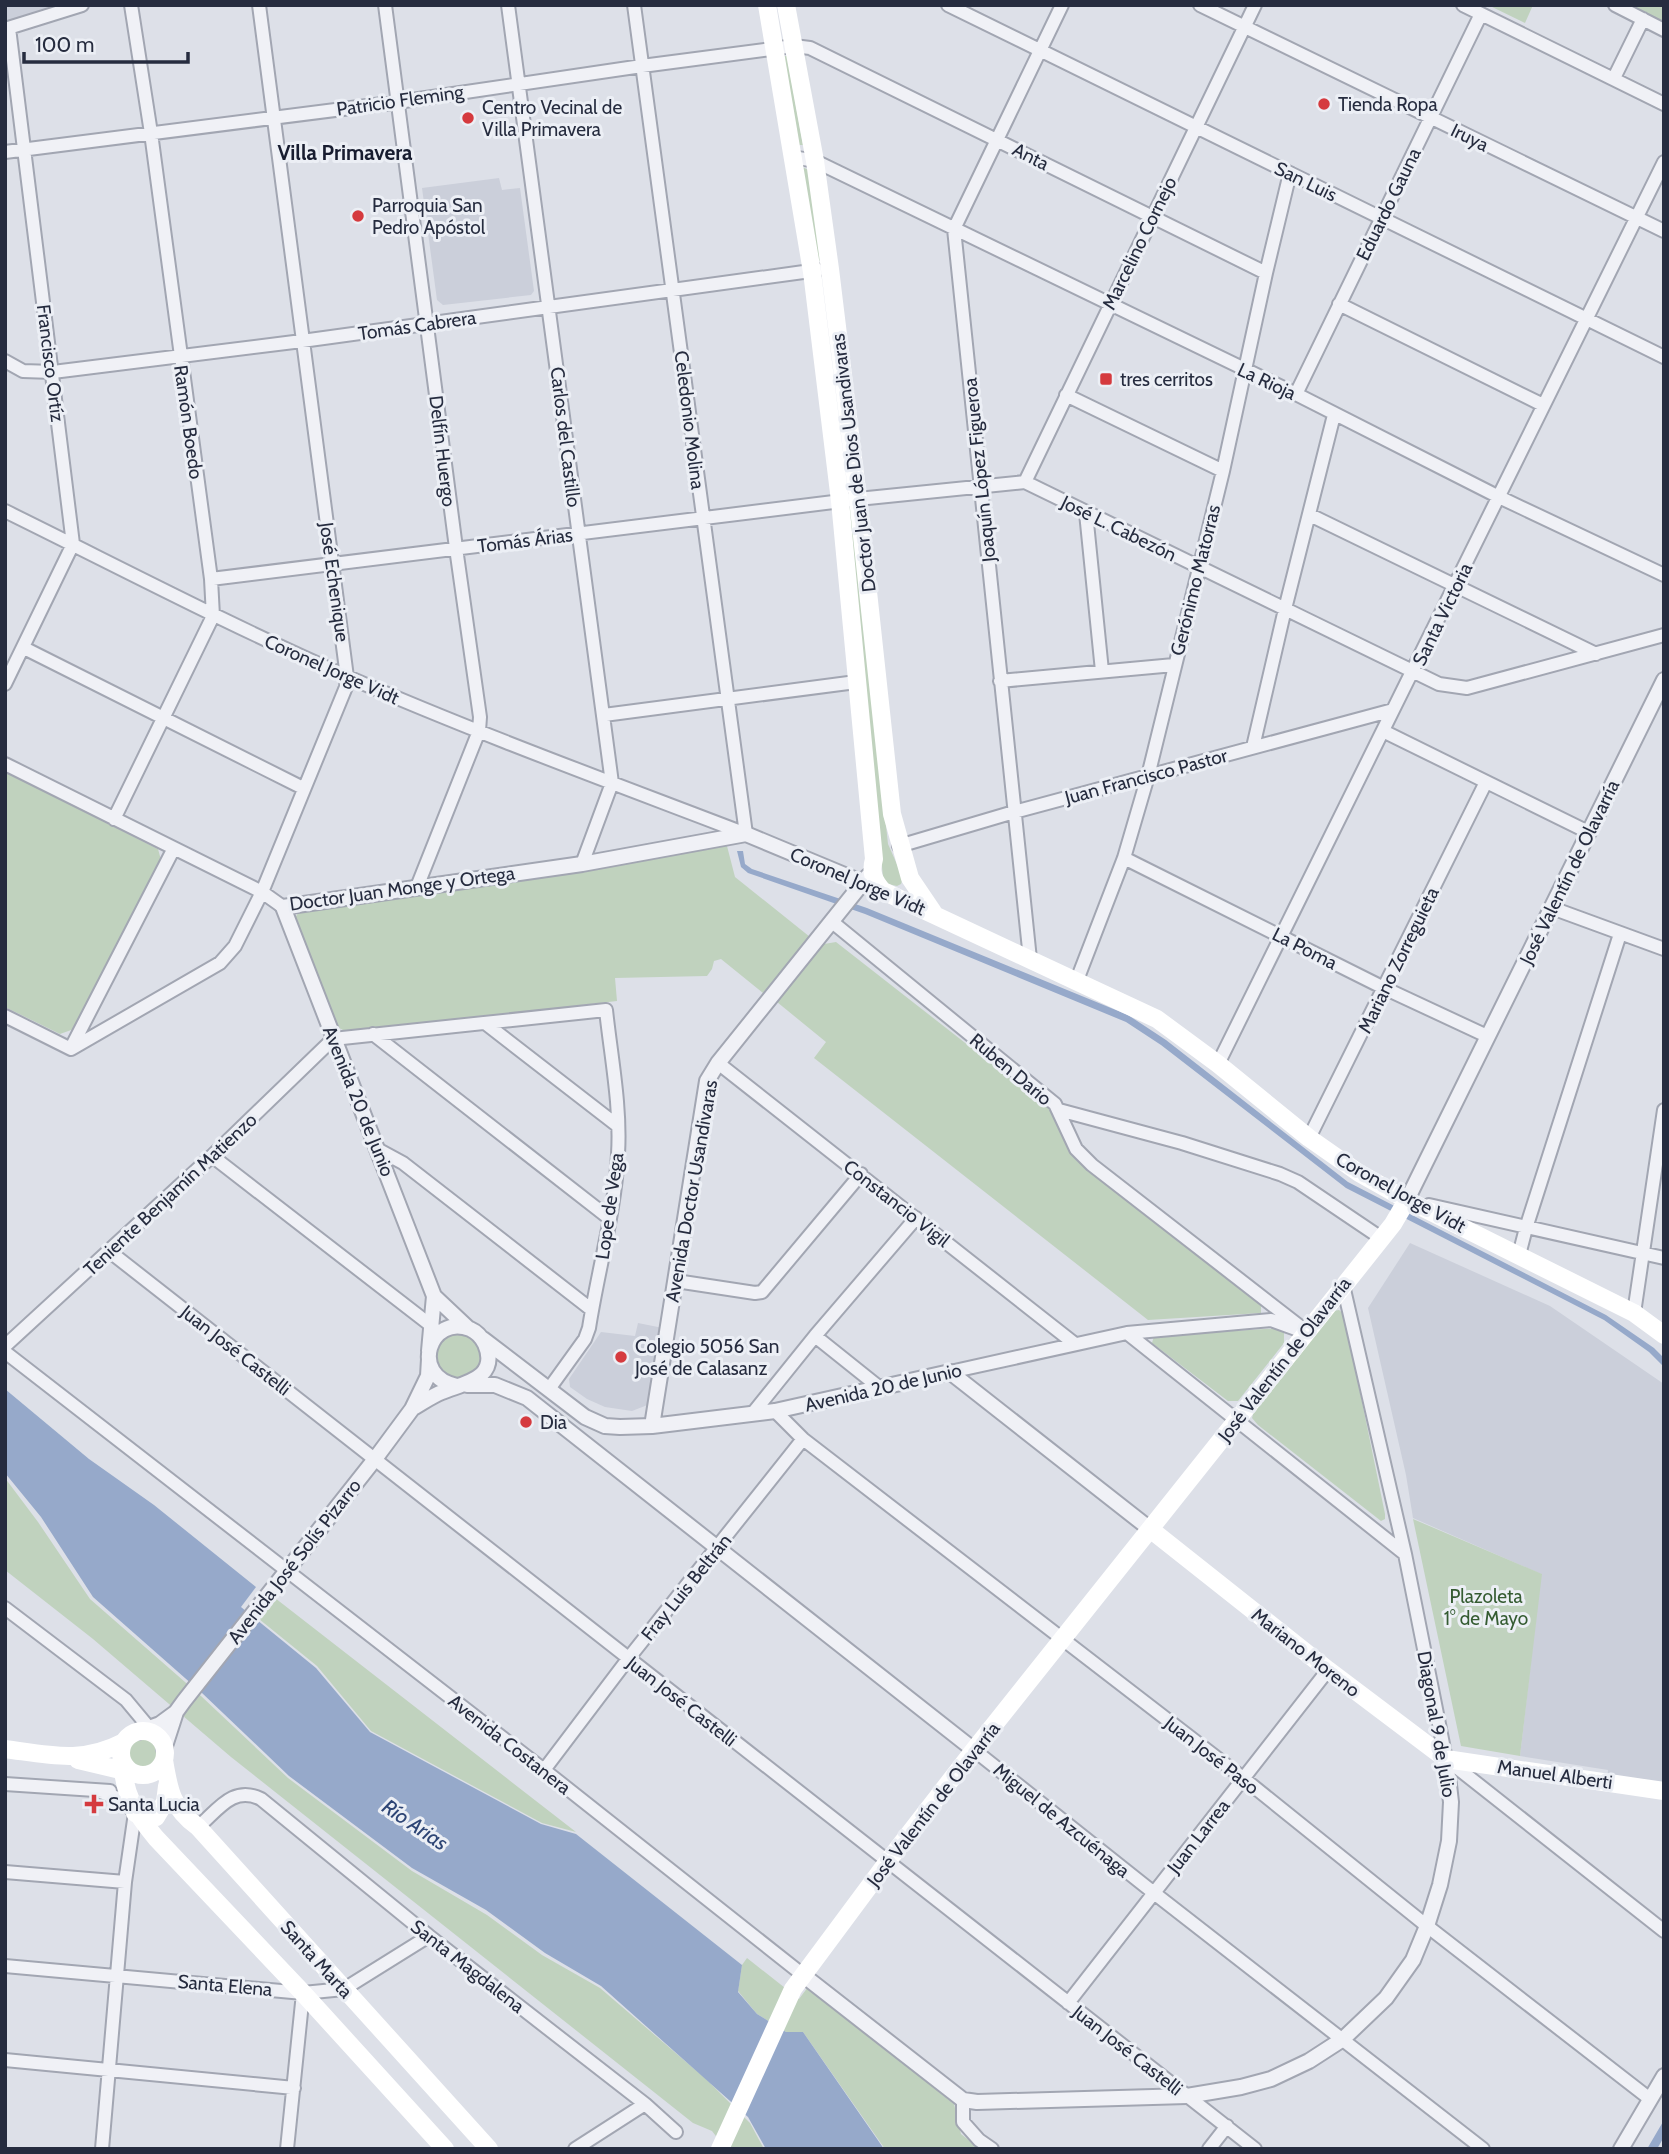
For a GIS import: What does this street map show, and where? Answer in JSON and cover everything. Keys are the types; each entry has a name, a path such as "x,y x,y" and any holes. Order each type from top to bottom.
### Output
{"main road":[{"name":"Doctor Juan de Dios Usandivaras","path":"767,5 849,500 892,814 909,875 933,913"},
{"name":"Doctor Juan de Dios Usandivaras","path":"786,5 815,161 830,269 849,500 856,682 870,870 886,892"},
{"path":"870,870 899,846"},
{"path":"886,892 901,890 909,875"},
{"name":"Coronel Jorge Vidt","path":"886,892 1157,1019 1218,1064 1309,1138 1405,1203 1519,1255 1634,1313 1664,1335"},
{"name":"José Valentín de Olavarría","path":"722,2146 789,1994 974,1750 1307,1332 1405,1203"},
{"name":"Mariano Moreno","path":"1150,1529 1328,1670 1446,1759"},
{"path":"126,1773 142,1775 159,1768 149,1741 121,1751 135,1813 146,1818 156,1817 165,1802 167,1784"},
{"name":"Avenida José Solís Pizarro","path":"5,1749 83,1757 149,1741"},
{"name":"Santa Marta","path":"149,1741 176,1807 489,2149"},
{"name":"Avenida José Solís Pizarro","path":"65,1756 126,1773"},
{"name":"Manuel Alberti","path":"1446,1759 1664,1791"},
{"name":"Santa Marta","path":"135,1813 445,2149"},
{"path":"156,1838 160,1825 166,1820 192,1822"}],"street":[{"path":"7,29 82,5"},
{"name":"Ramón Boedo","path":"114,819 213,616 211,579 151,132 131,5"},
{"name":"José Echenique","path":"71,1049 220,963 235,946 262,892 347,677 259,5"},
{"name":"Delfín Huergo","path":"385,5 480,717 479,731 418,887"},
{"name":"Carlos del Castillo","path":"508,5 612,783 582,864"},
{"name":"Celedonio Molina","path":"634,5 746,834"},
{"name":"San Luis","path":"948,5 1664,357"},
{"path":"954,229 1062,5"},
{"name":"Iruya","path":"1200,5 1664,231"},
{"name":"Marcelino Cornejo","path":"1025,482 1255,5"},
{"path":"1463,5 1664,104"},
{"path":"1615,5 1664,30"},
{"name":"Eduardo Gauna","path":"1296,394 1481,15"},
{"path":"1614,78 1643,19"},
{"name":"Francisco Ortíz","path":"7,29 73,544"},
{"name":"Patricio Fleming","path":"5,152 398,102 794,46"},
{"name":"Anta","path":"794,46 810,48 1266,273"},
{"name":"La Rioja","path":"793,157 815,161 1296,394 1499,497 1664,575"},
{"name":"Santa Victoria","path":"1218,1064 1664,162"},
{"name":"Gerónimo Matorras","path":"1077,980 1124,858 1148,776 1223,471 1242,390 1243,370 1290,173"},
{"name":"Joaquín López Figueroa","path":"954,229 1030,959"},
{"name":"Tomás Cabrera","path":"5,362 23,371 53,372 830,269"},
{"path":"1339,304 1543,405"},
{"path":"1066,395 1223,471"},
{"path":"1253,747 1334,415"},
{"path":"849,500 1025,482"},
{"name":"José L. Cabezón","path":"1025,482 1439,684 1467,688 1596,654"},
{"name":"Tomás Árias","path":"211,579 849,500"},
{"name":"Coronel Jorge Vidt","path":"5,511 213,616 347,677 746,834 870,870"},
{"path":"1086,513 1102,671"},
{"path":"1310,515 1596,654 1664,635"},
{"path":"5,684 73,544"},
{"path":"24,648 303,788"},
{"path":"1000,681 1174,665"},
{"name":"José Valentín de Olavarría","path":"1405,1203 1664,680"},
{"path":"604,715 856,682"},
{"name":"Juan Francisco Pastor","path":"899,846 1014,812 1393,710"},
{"path":"1383,731 1588,832"},
{"name":"Doctor Juan Monge y Ortega","path":"5,764 262,892 283,907 582,864 746,834"},
{"name":"Mariano Zorreguieta","path":"1309,1138 1486,782"},
{"path":"5,1032 8,1018 71,1049 173,850"},
{"name":"La Poma","path":"1124,858 1384,988 1487,1036"},
{"name":"Avenida Doctor Usandivaras","path":"652,1426 706,1082 718,1063 870,870"},
{"name":"Avenida 20 de Junio","path":"283,907 434,1296 429,1355"},
{"path":"1552,908 1664,949"},
{"name":"Ruben Dario","path":"841,910 1055,1104 1076,1149 1092,1165 1307,1332"},
{"path":"1519,1255 1620,934"},
{"name":"Lope de Vega","path":"485,1023 606,1010 618,1126 618,1154 609,1218 585,1339 549,1389"},
{"path":"333,1039 485,1023 618,1126"},
{"path":"373,1034 609,1218"},
{"name":"Teniente Benjamín Matienzo","path":"5,1346 212,1156 333,1039"},
{"name":"Constancio Vigil","path":"718,1063 1075,1344"},
{"path":"1634,1313 1664,1110"},
{"path":"1059,1111 1182,1143 1280,1174 1298,1182 1381,1238"},
{"path":"379,1150 403,1163 592,1310"},
{"path":"212,1156 433,1326"},
{"path":"676,1281 762,1292 860,1174"},
{"path":"1405,1203 1664,1258"},
{"path":"753,1413 916,1218"},
{"name":"Juan José Castelli","path":"109,1251 1255,2149"},
{"name":"Diagonal 9 de Julio","path":"963,2100 977,2102 1187,2096 1271,2079 1309,2062 1343,2039 1379,2006 1413,1960 1440,1885 1450,1841 1451,1802 1446,1759 1405,1554 1343,1285"},
{"name":"Avenida 20 de Junio","path":"434,1296 468,1328"},
{"name":"Avenida 20 de Junio","path":"483,1339 594,1422 620,1427 652,1426 775,1411 1127,1333 1271,1320 1307,1332"},
{"path":"447,1328 468,1328 483,1339 487,1348 486,1366 482,1374 462,1385 441,1380 435,1374 429,1355 439,1333 447,1328"},
{"path":"1127,1333 1405,1554"},
{"path":"815,1336 880,1388"},
{"name":"Avenida Costanera","path":"5,1352 544,1770 963,2100"},
{"name":"Avenida José Solís Pizarro","path":"149,1741 180,1707 412,1409 428,1376 429,1355"},
{"name":"Mariano Moreno","path":"950,1372 1150,1529"},
{"name":"Avenida José Solís Pizarro","path":"412,1409 462,1385"},
{"name":"Miguel de Azcuénaga","path":"462,1385 495,1385 527,1398 1154,1894 1483,2149"},
{"name":"Juan José Paso","path":"775,1411 803,1439 1243,1778 1427,1926 1650,2099"},
{"name":"Fray Luis Beltrán","path":"544,1770 628,1659 803,1439"},
{"path":"5,1608 126,1700 149,1741"},
{"name":"Juan Larrea","path":"1068,2003 1328,1670"},
{"name":"Avenida José Solís Pizarro","path":"149,1741 160,1724 180,1707"},
{"name":"Mariano Moreno","path":"1446,1759 1664,1931"},
{"path":"5,1784 101,1792 119,1791 126,1773"},
{"path":"101,1792 123,1800 135,1813 125,1882 102,2149"},
{"name":"Santa Magdalena","path":"192,1822 241,1793 261,1799 676,2132"},
{"path":"5,1872 125,1882"},
{"name":"Santa Elena","path":"5,1966 303,1993 345,1989 429,1936"},
{"path":"287,2149 303,1993"},
{"path":"5,2060 295,2088"},
{"path":"1621,2149 1664,2076"},
{"path":"963,2100 963,2122 979,2140 992,2149"},
{"path":"575,2149 645,2105"},
{"path":"1209,2149 1227,2126"}],"shaded area":[{"path":"5,5 62,5 5,22"},
{"path":"499,178 502,190 520,188 534,291 531,295 443,305 437,300 422,188"},
{"path":"1410,1243 1550,1306 1664,1384 1664,1791 1607,1782 1608,1770 1520,1756 1541,1574 1413,1518 1406,1475 1368,1308"},
{"name":"Colegio 5056 San José de Calasanz","path":"638,1323 663,1328 650,1404 632,1411 605,1407 570,1387 569,1379 601,1332 635,1336"}],"green space":[{"path":"1488,5 1533,5 1525,23"},
{"path":"1629,5 1664,5 1664,23"},
{"path":"784,56 787,56 803,145 799,145"},
{"path":"802,167 809,170 821,261 817,260"},
{"path":"849,505 888,844 903,878 897,886 888,884 883,877 847,510"},
{"path":"5,772 158,849 161,860 74,1029 60,1034 5,1007"},
{"path":"727,846 735,877 810,937 763,993 721,959 714,961 707,976 615,978 617,1001 347,1032 337,1027 294,919 299,912"},
{"path":"836,942 1051,1110 1077,1161 1261,1304 1261,1313 1148,1320 814,1058 826,1042 777,1002 824,944"},
{"path":"1339,1310 1344,1314 1385,1514 1385,1519 1381,1521 1252,1418 1254,1411 1333,1311"},
{"path":"1280,1328 1284,1331 1284,1343 1238,1401 1228,1401 1152,1343 1154,1336"},
{"path":"463,1332 477,1338 486,1360 475,1377 450,1380 442,1376 435,1362 435,1350 444,1336"},
{"path":"5,1478 90,1599 201,1696 288,1778 412,1871 487,1915 542,1955 600,1988 706,2079 750,2123 764,2149 726,2149 712,2131 693,2123 231,1757 93,1639 5,1570"},
{"name":"Plazoleta 1° de Mayo","path":"1413,1519 1542,1574 1520,1756 1461,1746"},
{"path":"275,1598 576,1832 542,1823 371,1731 317,1666 259,1619"},
{"path":"144,1737 155,1741 159,1752 155,1763 144,1767 133,1763 129,1752 133,1741"},
{"path":"747,1958 799,1999 808,1987 954,2104 961,2134 980,2149 885,2149 803,2032 786,2032 757,2014 738,1991 742,1965"}],"water":[{"path":"737,851 743,851 745,864 752,869 867,908 1128,1015 1166,1040 1348,1182 1606,1315 1654,1348 1664,1358 1664,1367 1649,1352 1604,1320 1346,1188 1161,1045 1126,1022 865,914 748,873 741,867"},
{"name":"Río Arias","path":"5,1389 89,1459 154,1505 256,1587 241,1607 316,1668 370,1732 541,1824 576,1834 742,1965 738,1992 757,2014 786,2032 803,2032 884,2149 766,2149 748,2117 601,1986 545,1953 486,1910 412,1868 289,1776 202,1693 93,1597 41,1517 5,1473"},
{"path":"1664,2120 1664,2137 1657,2149 1647,2149"}],"place":[{"name":"Tienda Ropa","path":"1324,104"},
{"name":"Centro Vecinal de Villa Primavera","path":"468,118"},
{"name":"Parroquia San Pedro Apóstol","path":"358,216"},
{"name":"tres cerritos","path":"1106,379"},
{"name":"Colegio 5056 San José de Calasanz","path":"621,1357"},
{"name":"Dia","path":"526,1422"},
{"name":"Santa Lucia","path":"94,1804"}],"district":[{"name":"Villa Primavera","path":"345,153"}]}
